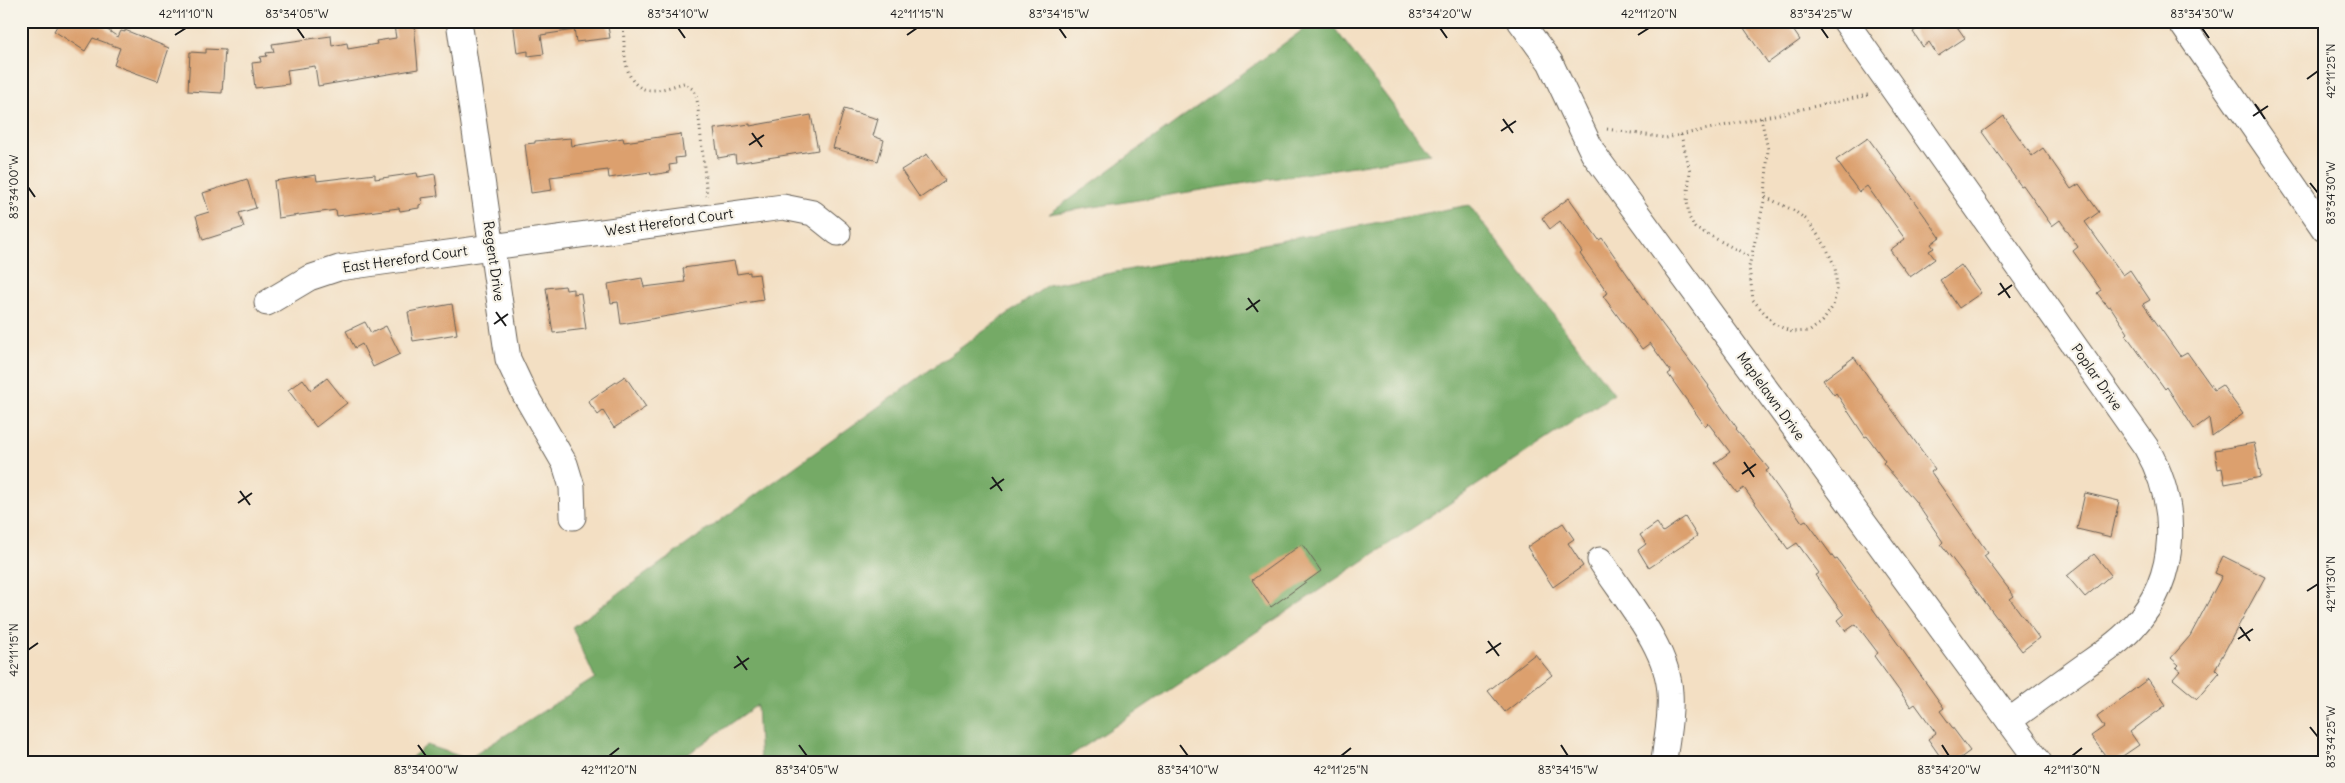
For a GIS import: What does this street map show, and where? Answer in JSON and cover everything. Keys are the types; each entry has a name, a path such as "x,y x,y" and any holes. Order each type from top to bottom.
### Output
{"street":[{"name":"Regent Drive","path":"458,21 508,359 524,393 565,464 572,487 572,517"},
{"name":"Maplelawn Drive","path":"1520,21 1550,62 1593,153 2039,762"},
{"name":"Poplar Drive","path":"1845,21 2146,446 2158,469 2166,492 2171,531 2167,559 2158,588 2142,616 2116,643 2008,720"},
{"path":"2180,21 2324,229"},
{"name":"West Hereford Court","path":"492,246 783,207 813,212 838,233"},
{"name":"East Hereford Court","path":"267,303 309,278 339,268 492,246"},
{"path":"1600,560 1630,602 1668,674 1670,694 1664,762"}],"path":[{"path":"623,21 628,76 634,85 644,90 654,90 684,83 694,90 697,99 709,217"},
{"path":"1607,129 1666,138 1868,95"},
{"path":"1761,118 1768,149 1765,197 1749,267 1753,300 1774,324 1792,332 1810,331 1823,321 1833,306 1836,289 1835,267 1828,252 1807,220 1793,210 1765,197"},
{"path":"1681,135 1690,171 1687,201 1689,217 1695,228 1750,257"}],"green space":[{"path":"1315,21 1329,21 1430,154 1049,214"},
{"path":"1469,205 1614,394 1061,762 760,762 757,705 677,762 406,762 427,745 468,759 595,678 572,627 1048,285"}],"building":[{"path":"60,21 94,21 118,37 121,31 125,32 125,30 169,48 158,81 114,65 120,48 93,38 85,51 54,31"},
{"path":"513,21 573,21 574,30 541,35 544,54 528,56 528,51 517,53"},
{"path":"573,21 607,21 610,38 576,42"},
{"path":"1739,21 1787,21 1800,40 1768,63"},
{"path":"1928,21 1953,21 1965,38 1938,56 1929,42 1923,47 1913,32"},
{"path":"414,22 418,69 318,86 315,66 287,70 289,84 255,88 252,63 261,62 260,57 267,56 266,53 274,52 272,44 331,36 332,46 347,43 348,49 377,44 376,41 396,38 394,26"},
{"path":"206,49 225,50 222,93 188,91 190,52 206,53"},
{"path":"844,109 878,119 873,136 884,140 878,161 833,148"},
{"path":"811,115 818,150 736,163 735,155 718,158 714,129 750,124 750,126"},
{"path":"2004,116 2032,156 2043,148 2071,189 2079,184 2099,212 2085,222 2123,275 2130,270 2150,300 2143,304 2180,356 2187,352 2214,390 2222,385 2243,414 2212,436 2209,418 2194,429 2167,387 2165,389 2126,335 2128,333 2110,306 2108,307 2097,293 2101,290 2073,251 2078,247 2060,220 2052,226 1982,132"},
{"path":"681,134 684,157 675,158 676,164 669,165 670,172 651,175 650,172 609,178 608,170 550,177 552,190 531,193 525,144 535,143 535,141 571,138 572,146 623,138 624,142"},
{"path":"1868,138 1940,237 1931,244 1934,248 1929,251 1935,259 1910,277 1890,250 1905,239 1867,186 1859,192 1836,160"},
{"path":"927,154 945,181 920,198 901,170"},
{"path":"417,173 418,177 435,174 438,196 421,198 422,204 419,205 419,208 400,211 399,208 337,216 336,210 278,218 274,181 316,175 317,181 375,174 375,179"},
{"path":"247,179 256,208 239,213 244,227 203,240 196,216 209,212 203,193"},
{"path":"1569,198 1599,240 1602,238 1656,316 1709,386 1736,429 1769,469 1766,471 1802,522 1806,520 1835,560 1837,559 1944,708 1940,711 1970,751 1955,762 1944,762 1928,739 1936,733 1915,704 1911,707 1874,656 1878,653 1856,624 1846,631 1838,620 1844,615 1815,575 1819,573 1797,543 1788,549 1744,488 1737,493 1715,463 1730,452 1708,423 1705,426 1668,374 1671,372 1650,343 1642,349 1603,296 1608,293 1580,254 1582,252 1560,221 1550,229 1542,218"},
{"path":"734,261 737,274 750,272 750,275 759,274 763,300 621,324 618,302 611,303 608,284 642,278 644,287 685,282 683,268"},
{"path":"1961,265 1981,293 1959,308 1940,280"},
{"path":"565,286 566,290 573,289 573,294 581,293 586,329 553,333 546,288"},
{"path":"452,304 457,334 413,341 408,312"},
{"path":"365,322 371,333 386,326 400,354 373,367 362,344 355,348 346,331"},
{"path":"1854,357 1935,469 1931,472 1988,553 1984,556 2014,596 2010,599 2039,638 2022,651 1941,544 1943,542 1915,501 1883,463 1885,461 1867,436 1865,437 1836,393 1834,395 1823,380"},
{"path":"625,376 646,407 614,428 603,411 598,415 588,401"},
{"path":"327,378 347,403 316,427 288,390 303,379 311,390"},
{"path":"2254,443 2261,477 2225,484 2222,468 2218,469 2215,450"},
{"path":"2085,493 2119,501 2111,537 2077,529"},
{"path":"1685,517 1697,536 1649,568 1638,550 1646,544 1640,535 1657,523 1663,532"},
{"path":"1563,523 1574,539 1568,543 1583,566 1553,587 1527,547"},
{"path":"1302,544 1321,571 1271,607 1252,580"},
{"path":"2094,554 2111,575 2085,597 2067,576"},
{"path":"2223,556 2265,577 2215,669 2219,673 2197,699 2173,679 2180,671 2176,668 2179,665 2171,658 2190,636 2222,576 2215,573"},
{"path":"1535,654 1552,675 1505,712 1488,691"},
{"path":"2148,679 2166,705 2130,732 2139,745 2114,762 2110,762 2091,736 2104,727 2097,717"}]}
